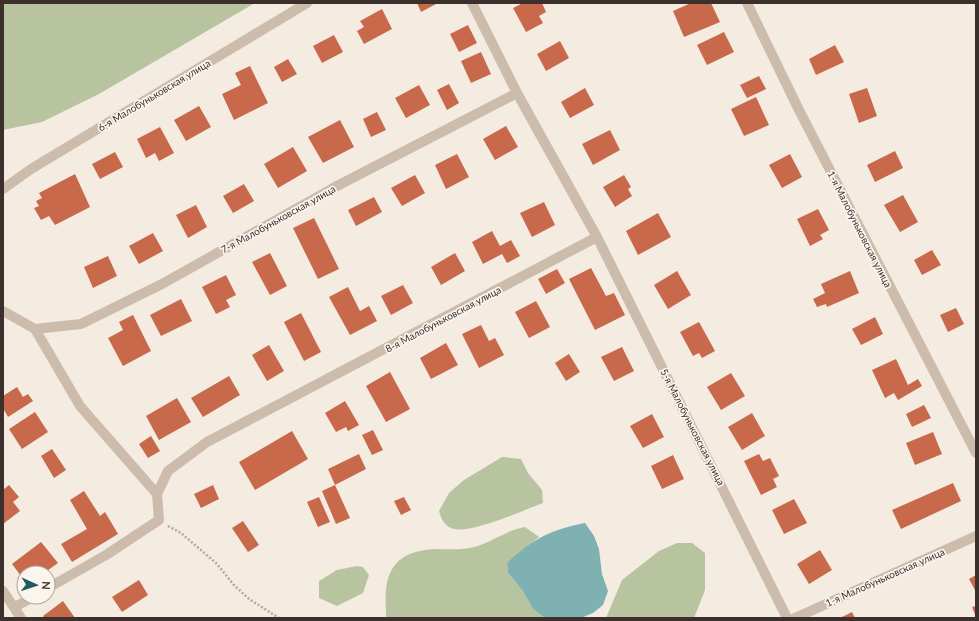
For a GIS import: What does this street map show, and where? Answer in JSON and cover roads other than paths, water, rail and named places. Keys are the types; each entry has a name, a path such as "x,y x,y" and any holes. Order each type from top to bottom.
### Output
{"street":[{"name":"6-я Малобуньковская улица","path":"3,190 31,169 307,3"},
{"path":"472,3 517,93 597,237"},
{"name":"1-я Малобуньковская улица","path":"747,3 799,110 976,453"},
{"name":"7-я Малобуньковская улица","path":"35,329 81,324 162,284 348,180 517,93"},
{"name":"8-я Малобуньковская улица","path":"157,494 168,471 207,442 597,237"},
{"name":"5-я Малобуньковская улица","path":"597,237 787,618"},
{"path":"3,311 35,329 80,406 157,494 159,520 106,555 56,583"},
{"name":"1-я Малобуньковская улица","path":"795,618 976,536"},
{"path":"3,591 21,618"},
{"path":"15,607 19,605"}],"water":[{"path":"585,523 594,536 599,549 602,574 608,591 603,605 593,613 581,618 545,618 533,609 522,590 508,573 507,563 525,548 552,532 573,525"}]}
